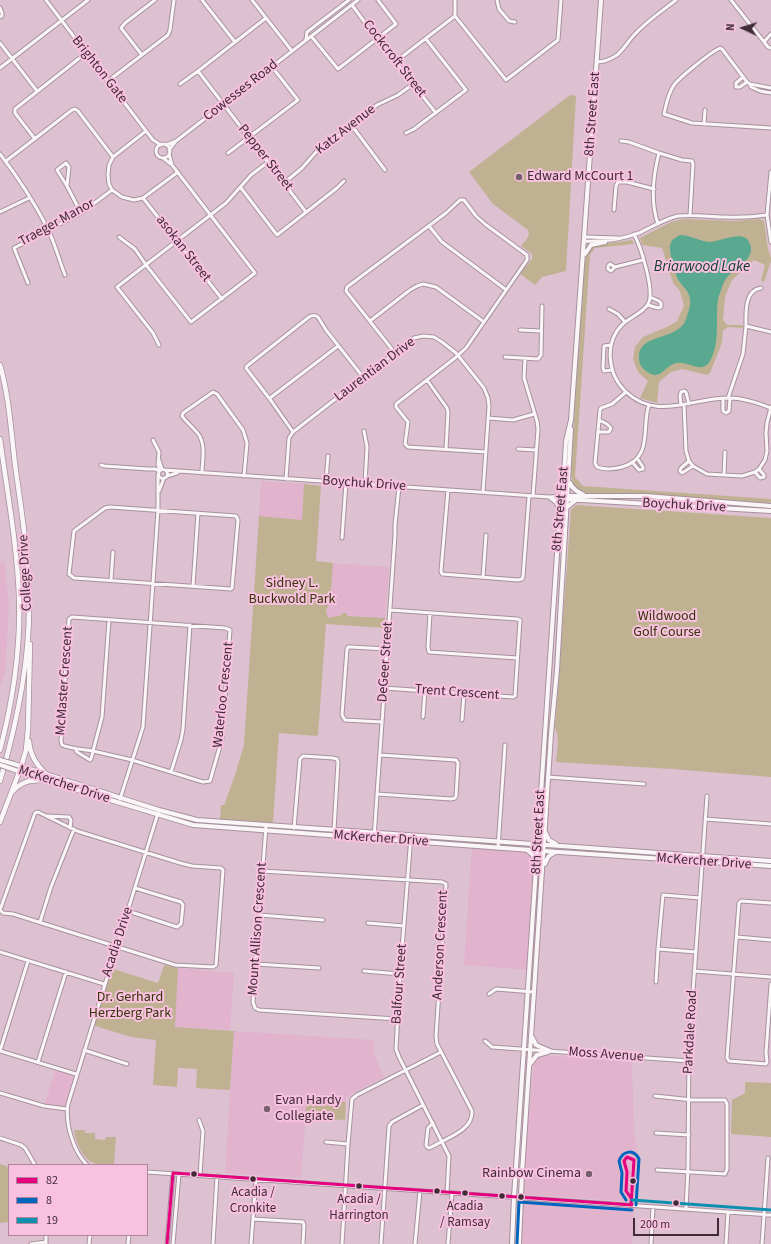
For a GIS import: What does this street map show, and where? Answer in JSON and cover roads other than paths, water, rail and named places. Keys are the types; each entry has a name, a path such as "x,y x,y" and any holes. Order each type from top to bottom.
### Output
{"highway":[{"name":"College Drive","path":"0,365 7,403 21,507 29,574 30,604 24,678 12,740 0,781"},
{"name":"College Drive","path":"0,439 11,514 19,597 17,670 0,748"},
{"path":"0,822 26,750 28,730 30,604"},
{"path":"28,730 30,750 34,760 46,774"},
{"path":"11,793 22,783 31,780 44,780"}],"main road":[{"name":"8th Street East","path":"512,1244 560,509 565,498 569,479 571,420 601,0"},
{"path":"582,268 588,248 594,244 605,242"},
{"name":"8th Street East","path":"519,1244 544,851 544,831 557,670 566,508 566,441 571,420"},
{"path":"569,479 571,486 584,495"},
{"name":"Boychuk Drive","path":"565,498 584,495 646,496 771,506"},
{"path":"550,498 556,502 560,509"},
{"name":"Boychuk Drive","path":"565,498 576,500 771,511"},
{"path":"566,508 576,500"},
{"name":"McKercher Drive","path":"0,760 44,780 193,825 334,830 771,861"},
{"name":"McKercher Drive","path":"0,765 13,766"},
{"name":"McKercher Drive","path":"20,769 46,774 159,810 197,820 410,841 537,851 771,866"},
{"path":"526,844 535,839 538,831"},
{"path":"544,831 550,841 554,844 562,846"},
{"path":"527,850 532,854 537,864"},
{"path":"542,876 550,854 558,852"},
{"path":"532,1034 536,1045 550,1051"},
{"path":"530,1064 537,1055 550,1051"}],"street":[{"name":"Brighton Gate","path":"46,0 153,140 156,149"},
{"path":"0,68 88,0"},
{"path":"142,55 122,28 125,23 155,0"},
{"path":"108,81 168,35 174,0"},
{"path":"202,0 235,42"},
{"path":"252,0 292,51"},
{"name":"Cowesses Road","path":"306,40 307,32 349,0"},
{"name":"Cowesses Road","path":"166,145 176,141 358,0"},
{"path":"311,36 338,69 396,24 378,0"},
{"path":"455,0 455,16 506,80 558,40 561,0"},
{"path":"497,0 499,9 509,21 515,22"},
{"path":"597,62 610,60 619,53 635,34 651,19 676,0"},
{"path":"731,0 764,42 771,48"},
{"name":"Cockcroft Street","path":"352,5 436,113"},
{"path":"0,8 2,13 2,16 0,17"},
{"path":"395,62 455,16"},
{"path":"180,84 266,18"},
{"path":"764,42 771,34"},
{"path":"406,133 414,130 466,90 426,39"},
{"path":"0,43 37,90"},
{"path":"771,93 755,90 751,87 720,48 685,74 673,86 664,114 692,123 771,128"},
{"path":"35,139 14,111 16,107 86,53"},
{"path":"228,153 298,100 272,67"},
{"name":"Pepper Street","path":"198,71 306,212"},
{"path":"743,77 736,83 736,87 749,83 771,88"},
{"name":"Katz Avenue","path":"284,183 302,168 316,152 378,105 398,95 413,84"},
{"path":"6,161 72,110 78,111 113,157"},
{"path":"704,124 705,110"},
{"path":"352,126 385,170"},
{"path":"146,131 113,157 109,165 108,175 109,184 112,190 122,197 134,200 143,198 178,172"},
{"name":"Brighton Gate","path":"153,140 161,145"},
{"name":"Cowesses Road","path":"169,152 176,141"},
{"path":"621,141 629,142 682,160 692,161 690,215"},
{"path":"119,237 135,249 191,322 254,273 178,172 172,165 158,155 156,149 161,145 166,145 172,165"},
{"path":"163,158 169,152"},
{"path":"658,224 655,216 654,189 655,171 659,153"},
{"path":"0,154 6,161 48,230 65,275"},
{"path":"158,345 153,333 117,287 226,203 252,175 268,162"},
{"path":"67,186 69,167 66,163 57,170 81,213"},
{"path":"771,172 768,215 771,242"},
{"path":"614,210 616,184 619,181 654,189"},
{"path":"240,188 277,234 344,182"},
{"name":"Traeger Manor","path":"28,283 14,248 81,213 112,190"},
{"path":"0,212 29,198"},
{"name":"asokan Street","path":"143,198 222,299"},
{"path":"395,353 346,291 347,287 429,226 460,200 464,200 476,216 485,224 527,255 527,260 505,289 473,339 458,356 396,404 396,407 408,422 406,446 486,452"},
{"path":"584,239 605,242 634,234 671,218 690,215 726,217 768,215"},
{"path":"429,226 442,242 505,289"},
{"path":"634,234 650,283 650,297 648,306 626,322 616,333 611,345 610,357 612,370 616,379 626,392 649,405 664,407 683,405 689,404 723,398 729,398 771,407 767,423 766,456 759,469 755,472 742,476 707,474 693,466 689,461 685,446 685,426 683,405 680,396 681,392 686,392 689,404"},
{"path":"584,239 622,238"},
{"path":"615,267 643,260"},
{"path":"370,321 410,290 423,284 436,286 484,322"},
{"path":"723,398 723,411 726,413 729,411 729,398 743,354 746,310 749,299 757,288 761,288"},
{"path":"648,306 658,308 661,307 661,302 650,297"},
{"path":"505,357 538,360 540,358 542,306"},
{"path":"609,309 618,314 626,322"},
{"path":"286,479 289,438 292,432 270,398 246,368 247,366 309,317 314,315 318,317 363,378"},
{"path":"746,326 771,332"},
{"path":"520,330 542,331"},
{"name":"Laurentian Drive","path":"292,432 414,338 423,336 434,337 458,356 484,388 488,398 483,492"},
{"path":"611,345 604,346 602,368 604,370 612,370"},
{"path":"270,398 338,346"},
{"path":"525,358 524,378 538,429 533,496"},
{"path":"427,380 447,408 446,449"},
{"path":"202,473 202,442 199,436 182,416 213,392 217,394 244,430 247,443 244,476"},
{"path":"626,392 612,404 601,408 595,463 597,467 620,468 637,458 646,438 647,412 649,405"},
{"path":"488,418 513,420 534,414"},
{"path":"598,432 609,432 611,428 599,420"},
{"path":"364,431 367,447 364,484"},
{"path":"153,440 159,452 158,465 161,471 160,478 166,477"},
{"path":"518,449 536,450"},
{"path":"724,475 726,452"},
{"path":"326,481 328,456"},
{"path":"632,462 639,470 643,469 637,458"},
{"path":"689,461 681,468 680,471 682,473 685,472 693,466"},
{"name":"Boychuk Drive","path":"101,465 148,470 155,469 161,471 179,471 565,498"},
{"path":"755,472 760,478 764,477 759,469"},
{"path":"159,491 167,473 161,471"},
{"path":"118,803 143,727 158,510 158,484 161,471"},
{"name":"Boychuk Drive","path":"166,477 179,471"},
{"path":"342,538 346,483"},
{"name":"DeGeer Street","path":"374,838 395,525 399,486"},
{"path":"448,490 442,573 444,575 518,580 522,579 529,496"},
{"path":"110,507 198,513 236,516 238,520 231,589 74,578 69,574 74,532 105,508 110,507"},
{"path":"193,586 198,513"},
{"path":"483,577 486,535"},
{"path":"111,580 113,552"},
{"name":"Trent Crescent","path":"384,688 513,698 515,696 520,620 390,610"},
{"path":"430,613 429,652 517,658"},
{"name":"McMaster Crescent","path":"132,760 93,750 62,745 61,741 70,619 72,617 149,623"},
{"path":"93,750 102,717 109,620"},
{"name":"Waterloo Crescent","path":"132,760 204,782 210,781 222,739 230,630 225,628 149,623"},
{"path":"171,772 183,729 190,625"},
{"path":"382,722 345,720 342,715 346,649 348,647 387,649"},
{"path":"423,717 425,691"},
{"path":"462,720 464,694"},
{"path":"498,848 505,745"},
{"name":"McMaster Crescent","path":"75,748 77,752 90,760 93,750"},
{"path":"377,794 450,800 454,799 456,796 458,764 456,760 380,755"},
{"path":"294,828 300,759 303,756 337,759 334,830"},
{"path":"548,777 644,784"},
{"name":"Parkdale Road","path":"686,1209 689,1135 689,1061 707,796"},
{"name":"Acadia Drive","path":"86,1164 82,1160 73,1143 67,1109 76,1074 159,810"},
{"path":"38,812 72,828 145,853 186,865 221,868 216,965 213,967 175,964 40,922 13,914 3,913 0,910 35,813 38,812"},
{"path":"40,922 72,828 69,816 45,816"},
{"path":"705,819 771,824"},
{"name":"Mount Allison Crescent","path":"266,828 253,1002 255,1008 259,1010 397,1019"},
{"name":"Balfour Street","path":"411,836 400,974 396,1049 449,1156 447,1193"},
{"name":"Anderson Crescent","path":"262,871 442,882 446,884 436,1036 437,1044 472,1111 472,1115 463,1130 442,1142"},
{"path":"128,911 177,927 181,924 183,905 181,902 135,888"},
{"path":"656,982 663,895 700,898"},
{"path":"771,903 741,901 739,903 727,1058 731,1062 766,1064 771,984"},
{"path":"259,915 322,920"},
{"path":"368,923 404,926"},
{"path":"737,937 771,940"},
{"path":"658,949 696,952"},
{"path":"0,952 104,984"},
{"path":"28,961 0,1050 76,1074"},
{"path":"256,964 318,968"},
{"path":"364,971 400,974"},
{"path":"694,971 771,977"},
{"path":"38,1062 66,972"},
{"path":"489,994 496,989 534,992"},
{"name":"Moss Avenue","path":"485,1041 492,1047 689,1061"},
{"path":"84,1050 127,1064"},
{"path":"342,1244 352,1099 357,1094 441,1052"},
{"path":"0,1093 44,1106 67,1109"},
{"path":"655,1096 725,1100 727,1104 726,1172 723,1174 657,1170"},
{"path":"381,1244 389,1126 392,1122 423,1105"},
{"path":"199,1120 203,1131 200,1175"},
{"path":"433,1123 428,1128 427,1146 429,1148 442,1142"},
{"path":"656,1133 689,1135"},
{"path":"0,1138 21,1145 25,1148 34,1164"},
{"path":"326,1142 348,1144"},
{"path":"762,1244 768,1158"},
{"path":"148,1172 771,1215"},
{"path":"167,1244 173,1173"},
{"path":"173,1244 179,1174"},
{"path":"213,1244 217,1176"},
{"path":"251,1244 256,1179"},
{"path":"416,1244 420,1191"},
{"path":"448,1244 452,1193"},
{"path":"650,1244 653,1207"},
{"path":"726,1244 728,1212"},
{"path":"253,1219 303,1222 303,1244"},
{"path":"31,1244 46,1243"}],"water":[{"name":"Briarwood Lake","path":"680,235 709,242 738,236 743,237 747,239 750,244 751,251 748,258 727,277 722,287 717,307 717,338 713,353 707,365 699,367 677,363 655,375 645,370 640,364 639,358 641,350 645,344 652,340 677,330 683,324 690,307 689,295 678,279 671,256 670,244 672,240"}],"place":[{"name":"Edward McCourt 1","path":"519,177"},
{"name":"Evan Hardy Collegiate","path":"267,1109"},
{"name":"Rainbow Cinema","path":"589,1174"},
{"name":"Acadia / Cronkite","path":"253,1179"},
{"name":"Acadia / Harrington","path":"359,1186"},
{"name":"Acadia / Ramsay","path":"465,1193"}],"park label":[{"name":"Sidney L. Buckwold Park","path":"292,592"},
{"name":"Wildwood Golf Course","path":"667,626"},
{"name":"Dr. Gerhard Herzberg Park","path":"130,1006"}]}
